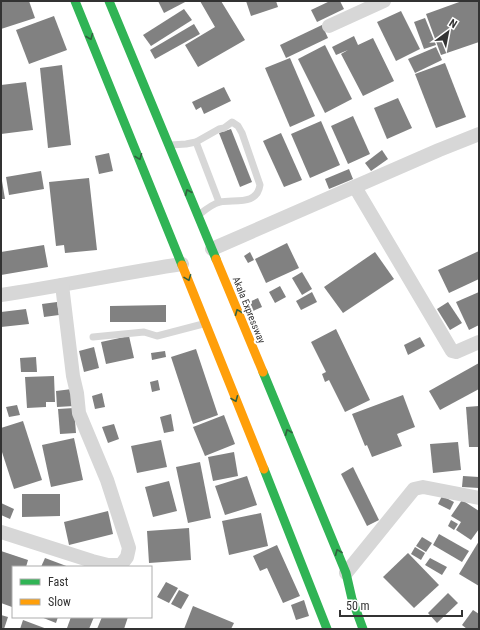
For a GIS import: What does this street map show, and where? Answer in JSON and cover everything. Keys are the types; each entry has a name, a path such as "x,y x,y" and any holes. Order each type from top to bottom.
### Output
{"main road":[{"path":"75,1 182,264 327,629"},
{"name":"Akala Expressway","path":"109,1 346,573 352,599 363,629"}],"street":[{"path":"330,26 384,1"},
{"path":"212,249 479,134"},
{"path":"355,187 452,351 456,352 479,342"},
{"path":"1,295 62,286 130,272 182,264"},
{"path":"1,532 108,565 121,565 127,557 129,548 107,480 79,413 78,393 73,376 62,286"},
{"path":"346,573 414,489 423,487 479,498"}],"lane":[{"path":"169,145 196,142 219,129 224,128 232,122 238,126 242,133 260,185 259,190 252,198 244,201 219,202 198,215"},
{"path":"196,142 219,202"},
{"path":"93,338 144,332 157,336 205,324"}],"building":[{"path":"1,1 29,1 35,18 1,29"},
{"path":"158,1 187,1 164,13"},
{"path":"200,1 221,1 245,40 198,67 185,45 215,27"},
{"path":"246,1 276,1 278,7 251,16"},
{"path":"330,1 340,1 344,9 317,22 311,10"},
{"path":"462,1 478,1 479,42 441,55 426,14"},
{"path":"184,9 192,20 151,46 143,35"},
{"path":"401,11 420,49 396,61 377,22"},
{"path":"54,16 67,50 29,64 16,30"},
{"path":"425,18 436,45 424,49 414,22"},
{"path":"194,24 200,34 155,59 150,50"},
{"path":"322,25 328,38 286,58 280,45"},
{"path":"354,36 358,45 373,38 394,81 363,96 341,54 348,50 336,55 332,47"},
{"path":"325,45 352,99 325,113 298,59"},
{"path":"436,47 442,60 415,73 408,59"},
{"path":"290,58 315,116 290,127 265,68"},
{"path":"445,63 466,117 436,128 415,74"},
{"path":"62,65 71,145 48,148 40,68"},
{"path":"26,82 33,130 1,134 1,85"},
{"path":"224,87 231,101 204,114 201,107 196,110 192,102"},
{"path":"398,98 412,128 387,139 374,108"},
{"path":"353,116 370,154 348,164 331,126"},
{"path":"321,121 340,165 310,178 291,134"},
{"path":"231,129 252,182 240,187 219,133"},
{"path":"281,133 302,180 284,187 263,141"},
{"path":"382,150 388,159 371,171 365,163"},
{"path":"109,153 113,171 99,174 95,156"},
{"path":"349,169 353,179 329,189 325,179"},
{"path":"41,171 44,189 9,195 6,177"},
{"path":"1,175 5,199 1,199"},
{"path":"89,178 97,250 65,253 64,245 56,246 49,182"},
{"path":"287,243 299,268 266,283 255,259"},
{"path":"44,245 48,267 1,275 1,252"},
{"path":"479,251 479,279 449,293 438,270"},
{"path":"250,252 254,260 248,263 244,256"},
{"path":"375,252 394,279 343,313 324,287"},
{"path":"302,272 312,289 302,295 292,278"},
{"path":"280,286 286,297 275,303 269,292"},
{"path":"312,292 317,302 301,310 296,301"},
{"path":"479,292 479,325 469,330 456,302"},
{"path":"258,298 262,307 253,311 249,302"},
{"path":"57,302 59,315 44,317 42,304"},
{"path":"448,302 462,323 450,330 437,309"},
{"path":"166,305 166,322 110,322 110,306"},
{"path":"26,309 29,324 1,327 1,312"},
{"path":"336,329 370,400 345,412 329,380 325,382 322,374 326,372 311,342"},
{"path":"129,336 134,358 106,364 101,342"},
{"path":"420,337 425,346 408,355 404,345"},
{"path":"94,347 99,368 84,372 79,351"},
{"path":"196,349 218,415 193,424 171,357"},
{"path":"165,351 166,357 152,360 151,353"},
{"path":"36,357 37,372 21,372 20,358"},
{"path":"479,363 479,389 440,410 429,391"},
{"path":"54,376 55,402 46,402 46,407 27,408 25,377"},
{"path":"158,380 160,390 152,392 150,382"},
{"path":"72,389 74,406 57,407 56,391"},
{"path":"102,393 105,407 95,409 92,396"},
{"path":"403,395 415,427 397,434 402,446 372,457 367,445 365,446 352,414"},
{"path":"17,405 20,415 9,417 6,407"},
{"path":"479,406 479,447 469,447 466,407"},
{"path":"74,408 76,433 60,434 58,409"},
{"path":"171,414 174,431 164,433 160,417"},
{"path":"224,415 235,444 205,456 193,427"},
{"path":"23,421 42,480 14,489 1,449 1,428"},
{"path":"114,424 119,439 108,443 102,427"},
{"path":"74,438 83,480 51,487 42,445"},
{"path":"161,440 167,467 137,473 131,446"},
{"path":"458,442 461,470 433,473 430,444"},
{"path":"234,452 238,476 213,481 208,457"},
{"path":"200,462 211,518 188,523 176,467"},
{"path":"353,467 379,520 367,526 341,474"},
{"path":"247,476 257,505 225,515 215,486"},
{"path":"463,476 479,477 479,488 462,487"},
{"path":"169,481 177,511 153,517 145,487"},
{"path":"22,494 60,494 60,516 22,517"},
{"path":"442,496 454,502 450,510 438,504"},
{"path":"462,500 479,511 479,529 471,540 456,530 461,522 451,516"},
{"path":"1,503 14,509 10,519 1,515"},
{"path":"108,511 113,534 69,545 64,522"},
{"path":"261,513 268,546 229,555 222,521"},
{"path":"451,520 458,524 454,530 448,526"},
{"path":"189,528 191,560 149,563 147,531"},
{"path":"439,534 469,551 462,562 433,545"},
{"path":"422,537 432,543 426,552 416,546"},
{"path":"479,541 479,586 459,574"},
{"path":"277,545 300,596 283,603 267,568 260,571 253,556"},
{"path":"415,547 425,553 421,560 411,554"},
{"path":"1,551 28,560 26,566 12,566 12,607 1,603"},
{"path":"408,553 439,585 414,608 383,577"},
{"path":"45,558 66,566 41,566"},
{"path":"430,558 447,567 442,575 425,565"},
{"path":"166,582 178,588 169,603 157,597"},
{"path":"179,590 189,595 181,609 171,604"},
{"path":"448,593 458,603 437,623 428,613"},
{"path":"304,600 309,616 296,620 291,605"},
{"path":"193,606 234,623 231,629 184,629"},
{"path":"473,610 479,614 479,629 467,629 462,625"},
{"path":"1,615 8,617 4,629 1,629"},
{"path":"44,618 58,618 56,623"},
{"path":"71,618 94,618 89,629 67,628"},
{"path":"102,618 128,618 124,629 97,629"},
{"path":"23,620 47,629 20,629"}],"traffic: fast":[{"path":"75,1 182,265"},
{"path":"109,1 216,259"},
{"path":"263,372 346,573 352,599 363,629"},
{"path":"264,469 327,629"}],"traffic: slow":[{"path":"216,259 263,372"},
{"path":"182,265 264,469"}]}
